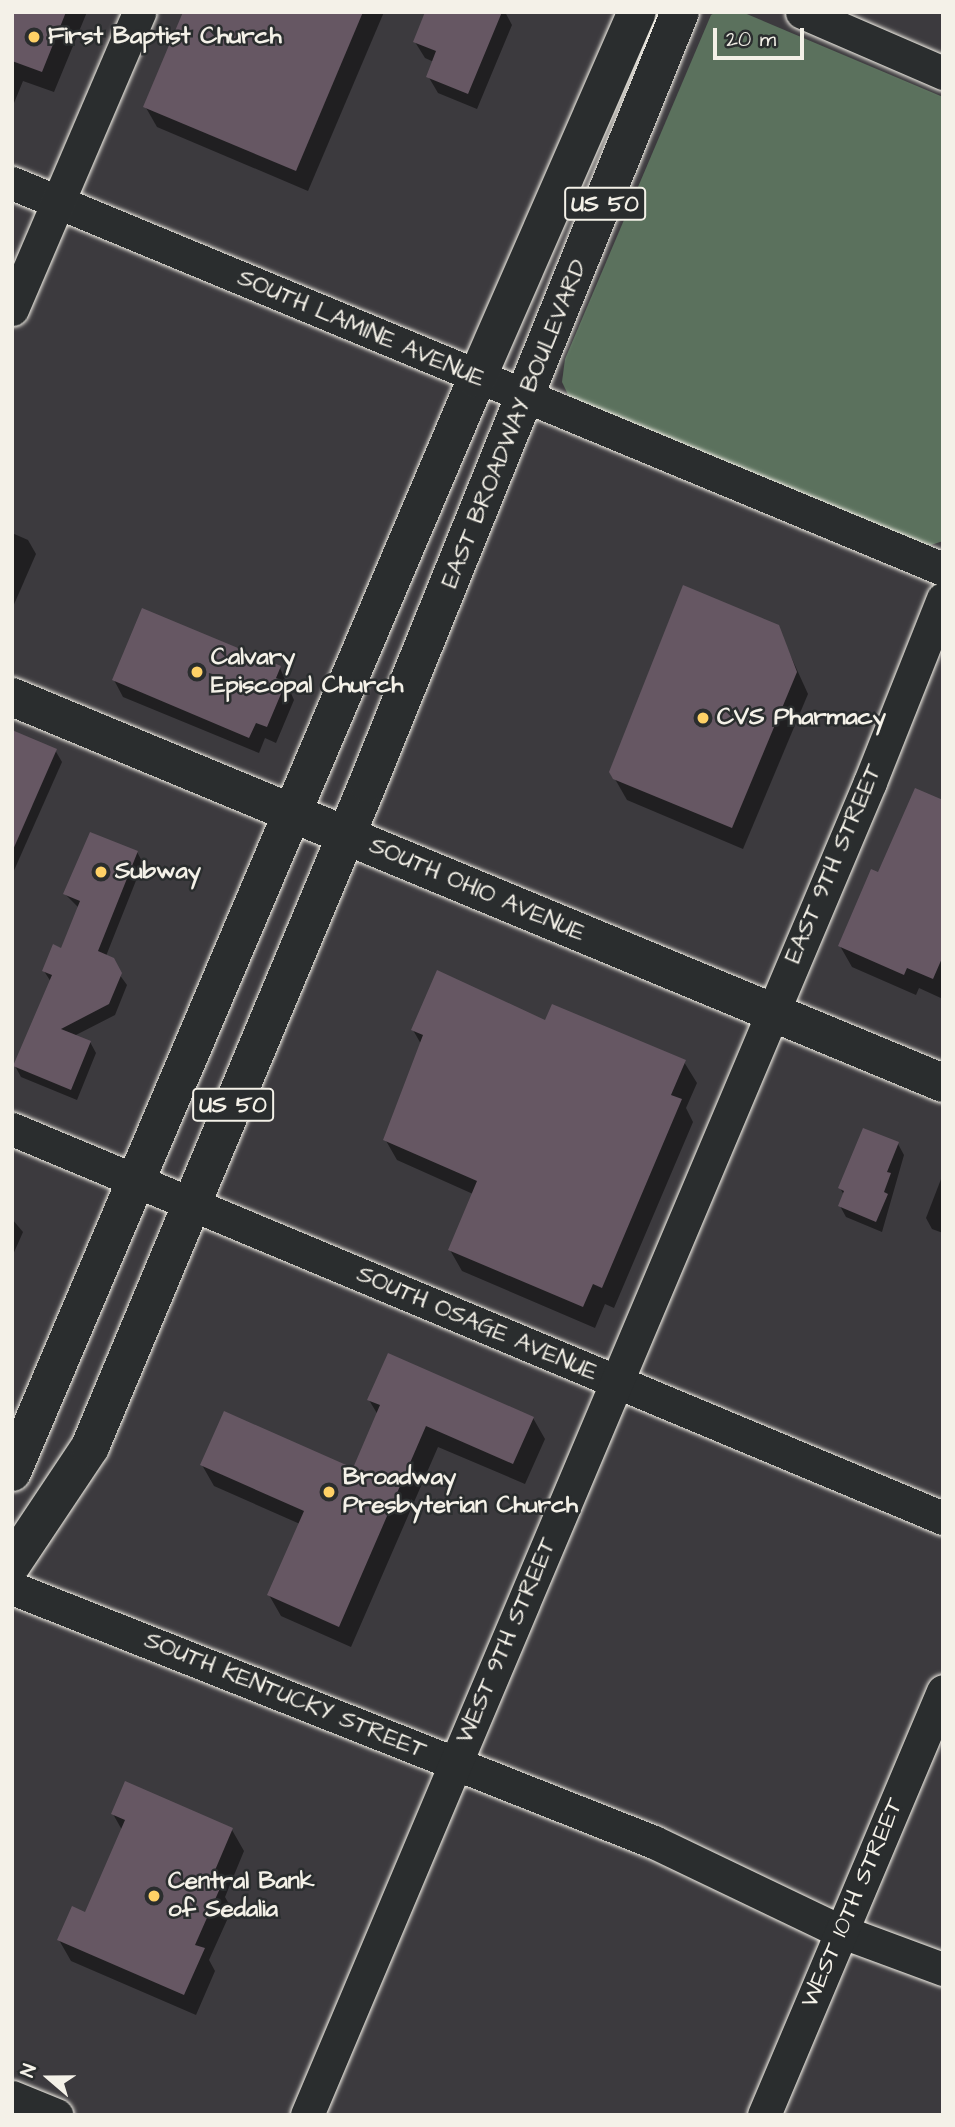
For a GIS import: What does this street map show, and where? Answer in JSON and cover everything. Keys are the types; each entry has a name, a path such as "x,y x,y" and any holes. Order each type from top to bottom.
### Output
{"main road":[{"name":"EAST BROADWAY BOULEVARD","path":"291,813 637,12"},
{"name":"EAST BROADWAY BOULEVARD","path":"346,836 527,396 680,12"},
{"name":"SOUTH OHIO AVENUE","path":"12,697 943,1083"},
{"name":"US 50","path":"12,1472 291,813"},
{"name":"US 50","path":"12,1564 89,1447 346,836"}],"street":[{"path":"12,309 139,12"},
{"path":"802,12 943,73"},
{"name":"SOUTH LAMINE AVENUE","path":"12,183 943,569"},
{"name":"EAST 9TH STREET","path":"772,1012 943,599"},
{"name":"WEST 9TH STREET","path":"307,2115 772,1012"},
{"name":"SOUTH OSAGE AVENUE","path":"12,1129 943,1518"},
{"name":"SOUTH KENTUCKY STREET","path":"12,1588 654,1842 840,1931 943,1969"},
{"name":"WEST 10TH STREET","path":"764,2115 943,1691"},
{"path":"12,2097 56,2115"}],"green space":[{"path":"716,12 742,12 943,97 943,541 928,546 571,401 562,382 565,359 711,15"}],"building":[{"name":"First Baptist Church","path":"12,12 66,12 42,72 12,61"},
{"path":"183,12 363,12 296,171 143,107"},
{"path":"425,12 502,12 468,94 426,77 436,51 413,42"},
{"name":"CVS Pharmacy","path":"683,585 779,625 797,672 732,828 613,779 609,772"},
{"name":"Calvary Episcopal Church","path":"142,608 281,666 276,678 286,682 267,727 256,723 249,738 112,680"},
{"path":"12,730 57,749 12,852"},
{"path":"915,788 943,800 943,956 933,979 907,968 904,975 838,946 871,869 878,872"},
{"path":"90,832 138,851 98,951 114,958 122,973 109,1004 61,1029 91,1041 71,1090 13,1066 52,975 42,971 53,944 61,948 80,901 63,894"},
{"path":"437,970 545,1020 552,1004 686,1060 671,1095 682,1099 602,1288 593,1284 583,1307 448,1250 477,1181 383,1140 423,1035 411,1030"},
{"path":"863,1128 899,1142 887,1172 891,1173 884,1192 888,1194 876,1222 838,1206 844,1191 838,1188"},
{"name":"Broadway Presbyterian Church","path":"388,1353 534,1417 513,1464 426,1426 339,1627 267,1595 304,1511 200,1465 224,1411 353,1468 380,1405 367,1400"},
{"name":"Central Bank of Sedalia","path":"125,1781 233,1828 210,1882 221,1886 195,1945 205,1948 184,1995 57,1940 72,1906 85,1912 125,1820 111,1814"}],"place":[{"name":"First Baptist Church","path":"34,37"},
{"name":"Calvary Episcopal Church","path":"197,672"},
{"name":"CVS Pharmacy","path":"703,718"},
{"name":"Subway","path":"101,872"},
{"name":"Broadway Presbyterian Church","path":"329,1492"},
{"name":"Central Bank of Sedalia","path":"154,1896"}]}
